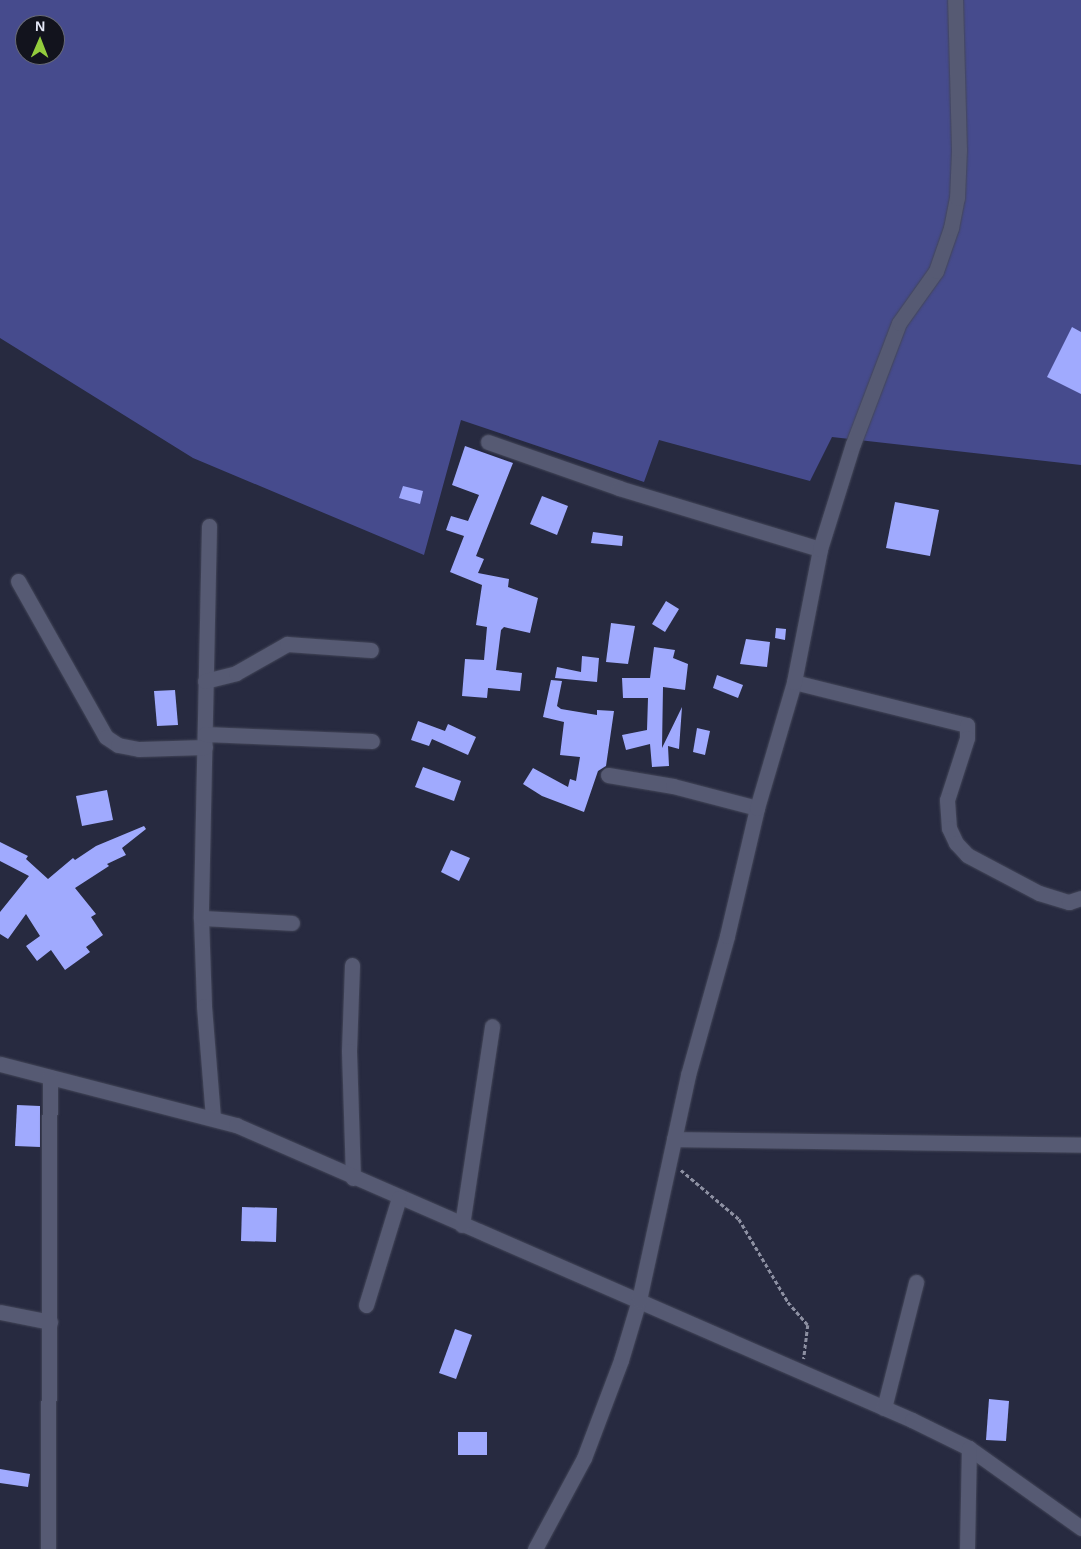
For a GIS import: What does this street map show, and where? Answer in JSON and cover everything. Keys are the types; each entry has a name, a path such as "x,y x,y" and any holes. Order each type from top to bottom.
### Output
{"street":[{"path":"535,1549 584,1458 621,1360 639,1300 674,1139 757,808 794,682 820,549 853,444 888,351 906,311 936,271 951,228 957,198 959,150 954,0"},
{"path":"488,442 619,488 820,549"},
{"path":"209,526 202,918 204,1006 214,1118"},
{"path":"18,581 106,737 118,745 138,749 205,741 372,741"},
{"path":"205,681 236,673 287,644 372,650"},
{"path":"794,682 967,725 967,738 947,800 948,828 956,843 967,855 1039,893 1069,902 1081,898"},
{"path":"608,775 673,786 757,808"},
{"path":"202,918 292,923"},
{"path":"352,965 349,1051 353,1178"},
{"path":"462,1225 478,1135 492,1026"},
{"path":"0,1064 214,1118 639,1300 884,1408 969,1448 1081,1528"},
{"path":"48,1549 50,1076"},
{"path":"674,1139 1081,1145"},
{"path":"366,1305 399,1198"},
{"path":"884,1408 916,1282"},
{"path":"0,1312 50,1322"},
{"path":"967,1549 969,1448"}],"path":[{"path":"670,1160 739,1220 788,1302 808,1324 803,1373"}],"shaded area":[{"path":"0,0 1081,0 1081,465 832,437 810,481 659,440 644,482 461,420 424,555 193,458 0,338"}],"building":[{"path":"1072,327 1081,332 1081,394 1047,377"},
{"path":"465,446 513,463 476,556 484,559 478,573 509,579 508,587 538,598 530,633 504,627 501,630 496,670 522,673 520,691 488,688 487,698 462,696 465,659 484,660 487,627 476,625 482,585 450,572 464,536 446,530 451,516 468,521 479,495 452,485"},
{"path":"403,486 423,491 420,504 399,498"},
{"path":"542,496 568,506 557,535 530,524"},
{"path":"895,502 939,510 930,556 886,548"},
{"path":"593,532 623,536 622,546 591,543"},
{"path":"666,601 679,609 665,632 652,624"},
{"path":"611,623 635,626 628,664 606,662"},
{"path":"776,628 786,629 785,640 775,638"},
{"path":"746,639 770,642 767,667 740,664"},
{"path":"654,647 675,650 673,658 688,664 685,690 663,687 662,748 682,707 679,749 668,746 669,766 652,767 650,744 626,750 622,735 647,730 648,698 623,698 622,678 650,678"},
{"path":"582,656 599,658 597,682 555,678 557,667 581,672"},
{"path":"717,675 743,685 738,698 713,688"},
{"path":"551,680 562,681 557,706 561,709 597,715 597,710 614,711 606,766 598,771 584,812 542,796 523,784 533,768 568,787 570,779 576,781 580,757 560,755 564,722 543,717"},
{"path":"175,690 178,725 157,726 154,691"},
{"path":"418,721 445,731 448,724 476,737 468,755 432,739 429,746 411,740"},
{"path":"697,728 710,731 705,755 693,752"},
{"path":"423,767 461,781 454,801 415,787"},
{"path":"107,790 113,820 82,826 76,796"},
{"path":"144,826 146,829 122,848 126,855 107,864 109,866 75,888 96,914 91,917 103,935 86,947 90,952 65,970 51,950 37,961 26,946 40,936 26,914 8,939 0,934 0,912 29,876 0,861 0,842 28,856 26,859 48,879 73,858 75,860 96,846"},
{"path":"451,850 470,858 459,881 441,872"},
{"path":"17,1105 40,1106 40,1147 15,1146"},
{"path":"242,1207 277,1208 276,1242 241,1241"},
{"path":"455,1329 472,1335 456,1379 439,1373"},
{"path":"989,1399 1009,1401 1006,1441 986,1440"},
{"path":"458,1432 487,1432 487,1455 458,1455"},
{"path":"0,1469 30,1474 28,1487 0,1483"}]}
